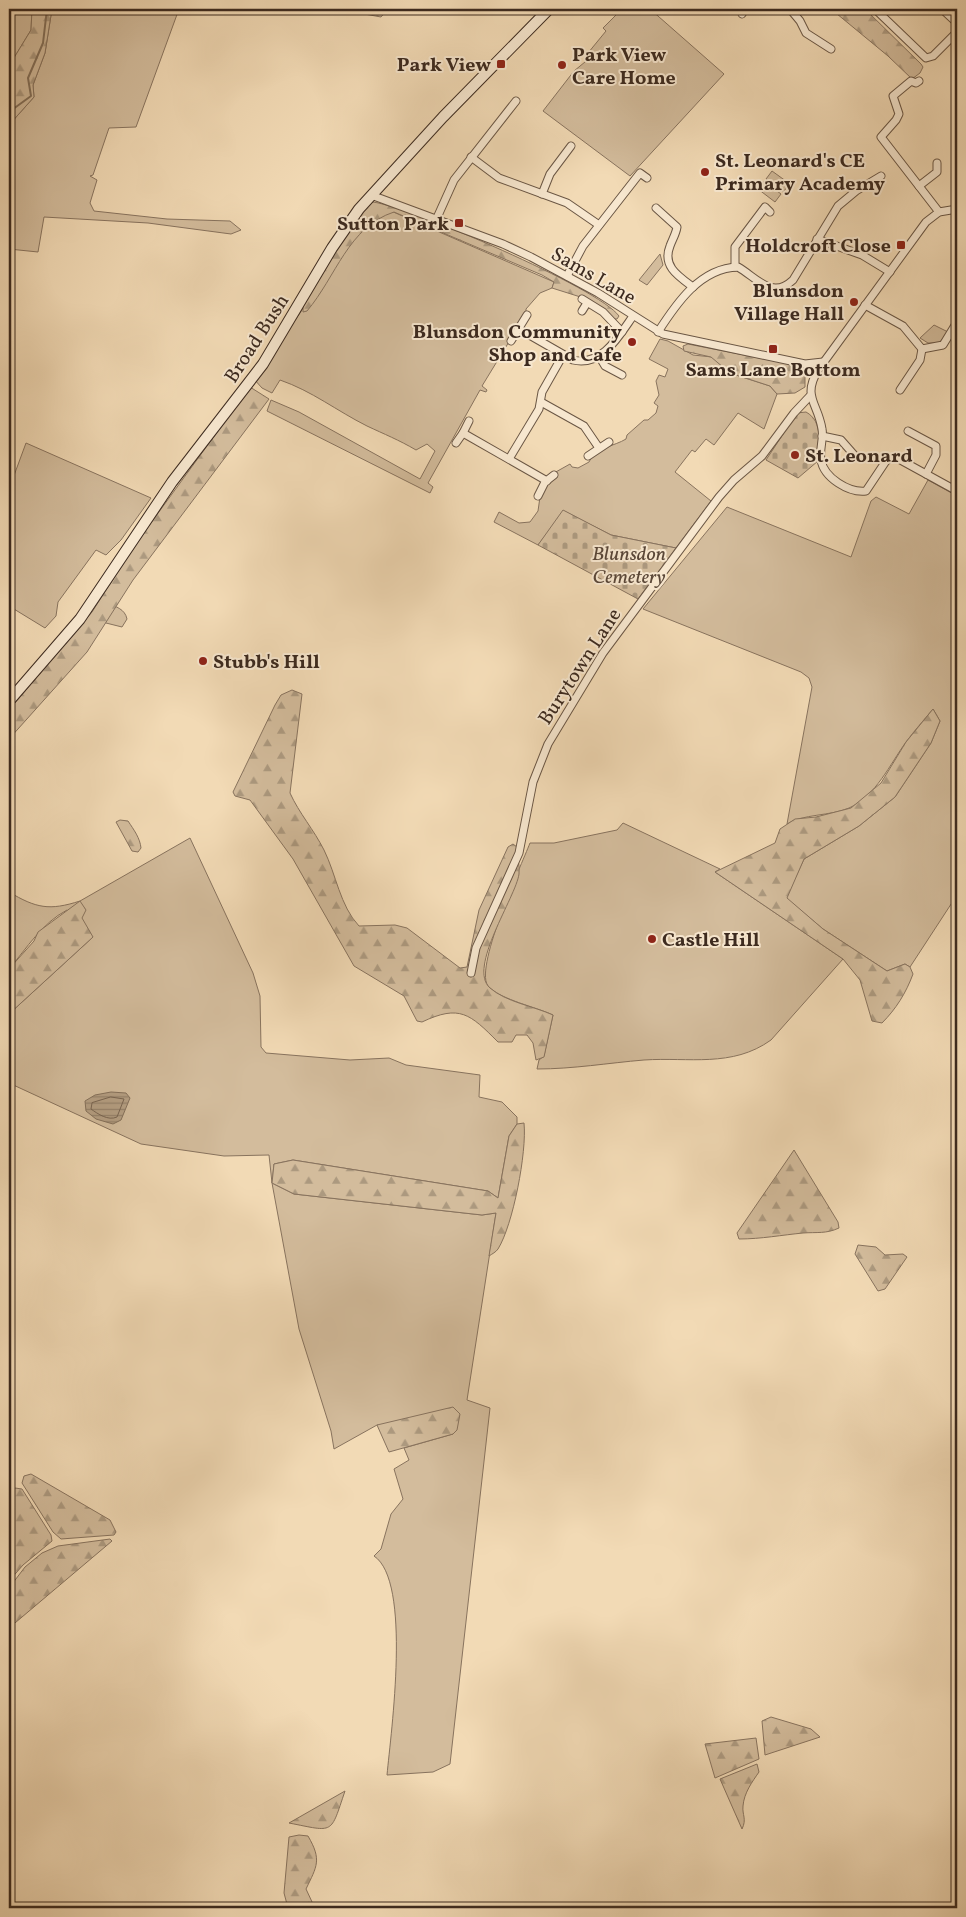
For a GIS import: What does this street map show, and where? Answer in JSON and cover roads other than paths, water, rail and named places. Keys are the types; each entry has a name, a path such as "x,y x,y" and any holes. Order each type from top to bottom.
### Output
{"main road":[{"name":"Broad Bush","path":"9,701 80,619 172,482 263,364 343,231 371,195 442,117 549,9"}],"street":[{"path":"790,9 800,21 803,31 831,49"},
{"path":"875,9 926,58 933,56 957,32"},
{"path":"942,9 957,23"},
{"path":"919,81 916,83 912,81 893,96 899,114 881,137 939,212"},
{"path":"436,220 450,186 516,101"},
{"path":"507,112 514,118"},
{"path":"542,194 550,174 571,146"},
{"path":"565,154 572,160"},
{"path":"471,157 499,178 567,203 599,225"},
{"path":"919,186 937,172 937,163"},
{"path":"567,276 583,246 618,195 640,173 647,178"},
{"path":"735,267 771,288 776,289 787,285 792,280 827,221 842,202 881,176"},
{"name":"Sams Lane","path":"371,195 503,244 567,276 658,332 674,338 805,364 823,362"},
{"path":"735,267 734,247 765,207 770,212"},
{"path":"656,208 677,227 667,255 670,267 692,287"},
{"path":"957,209 939,212 920,229 823,362 814,378 810,396 822,428 821,460 826,471 839,482 853,490 866,491 886,460 892,457 899,458 957,491"},
{"path":"817,239 862,255 890,272"},
{"path":"658,332 678,302 692,287 713,275 735,267"},
{"path":"582,311 585,301 602,312 622,332"},
{"path":"865,305 903,326 922,349 920,360 900,390"},
{"path":"511,341 527,315"},
{"path":"519,329 576,361 599,356 610,348 633,316"},
{"path":"922,349 944,345 957,322"},
{"path":"509,459 535,416 541,402 542,392 563,355"},
{"path":"599,356 605,366 622,375"},
{"path":"805,364 814,378"},
{"name":"Burytown Lane","path":"470,974 476,948 519,853 530,795 538,767 568,709 603,653 719,497 734,480 762,456 794,413 810,396"},
{"path":"541,402 584,426 599,448"},
{"path":"456,443 469,421"},
{"path":"908,431 936,446 936,455 926,474"},
{"path":"463,433 546,481"},
{"path":"822,436 841,440 856,457"},
{"path":"588,456 609,442"},
{"path":"538,496 546,481 554,475"}],"water":[{"path":"111,1092 126,1093 130,1098 121,1120 113,1124 96,1119 86,1111 85,1101 95,1095"}],"waterway":[{"path":"9,112 31,96 28,78 43,43 47,9"}],"place":[{"name":"Park View","path":"501,64"},
{"name":"Park View Care Home","path":"562,65"},
{"name":"St. Leonard's CE Primary Academy","path":"705,172"},
{"name":"Sutton Park","path":"459,223"},
{"name":"Holdcroft Close","path":"901,245"},
{"name":"Blunsdon Village Hall","path":"854,302"},
{"name":"Blunsdon Community Shop and Cafe","path":"632,342"},
{"name":"Sams Lane Bottom","path":"773,349"},
{"name":"St. Leonard","path":"795,455"},
{"name":"Stubb's Hill","path":"203,661"},
{"name":"Castle Hill","path":"652,939"}],"park label":[{"name":"Blunsdon Cemetery","path":"629,564"}]}
